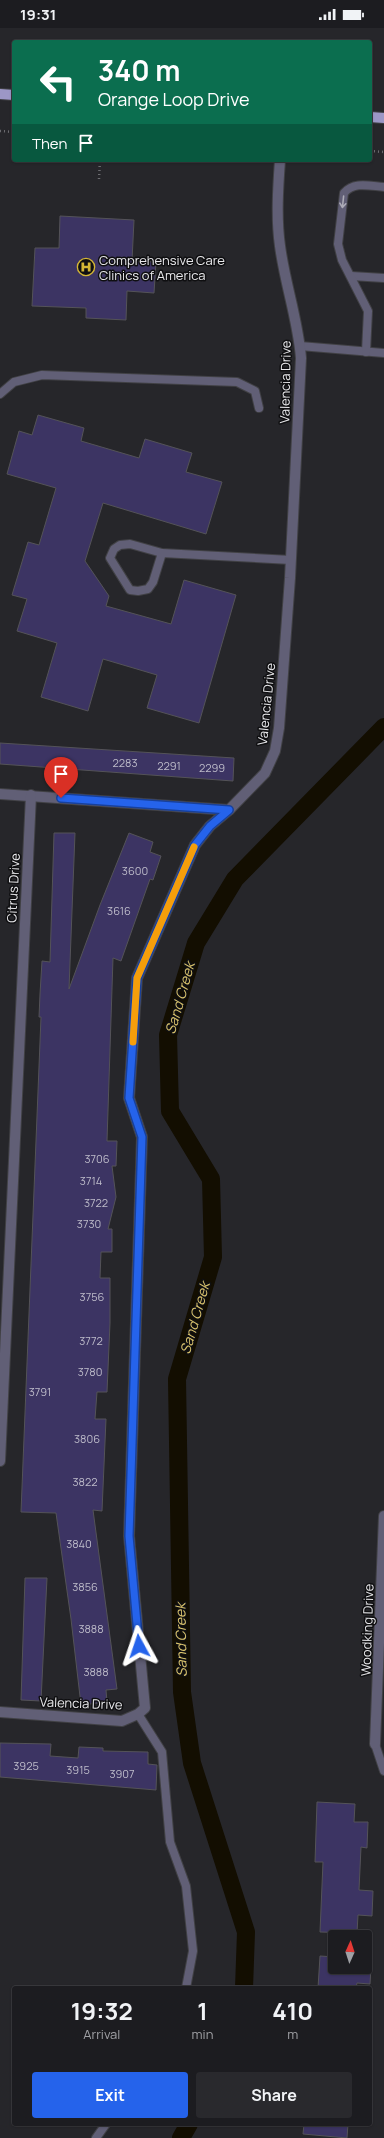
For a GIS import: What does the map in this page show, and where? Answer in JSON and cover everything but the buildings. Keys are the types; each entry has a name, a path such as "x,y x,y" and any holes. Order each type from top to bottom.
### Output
{"main road":[{"path":"0,94 12,95"},
{"path":"372,117 384,118"}],"street":[{"name":"Valencia Drive","path":"0,1712 122,1721 138,1714 145,1708 129,1536 142,1137 129,1098 137,978 195,845 210,826 229,810 265,773 275,750 279,728 291,560 301,358 299,330 280,246 278,193 280,162"},
{"path":"0,794 229,810"},
{"name":"Citrus Drive","path":"0,1461 31,795"},
{"name":"Woodking Drive","path":"375,1744 383,1588 384,1516"}],"lane":[{"path":"366,352 368,311 342,260 338,244 344,193 349,186 357,185 384,187"},
{"path":"351,276 384,278"},
{"path":"300,346 384,353"},
{"path":"0,394 14,382 42,375 237,382 254,391 259,408"},
{"path":"162,553 153,582 148,589 138,592 130,590 110,558 114,549 120,545 130,544 162,553 291,560"},
{"path":"138,1714 162,1752 170,1842 186,1886 193,1951 186,1986"},
{"path":"375,1744 384,1771"},
{"path":"96,2138 105,2126"}],"path":[{"path":"0,131 12,132"},
{"path":"372,151 384,152"},
{"path":"99,179 100,162"}],"waterway":[{"name":"Sand Creek","path":"244,1986 246,1932 192,1763 182,1692 177,1379 213,1257 211,1179 170,1111 168,1035 196,943 235,879 384,727"},
{"name":"Sand Creek","path":"181,2138 188,2126"}],"slow traffic":[{"path":"133,1042 137,978 194,847"}],"place":[{"name":"Comprehensive Care Clinics of America","path":"86,267"}],"route":[{"path":"61,798 229,810 210,826 195,845 137,978 129,1098 142,1137 129,1536 139,1646"}]}
